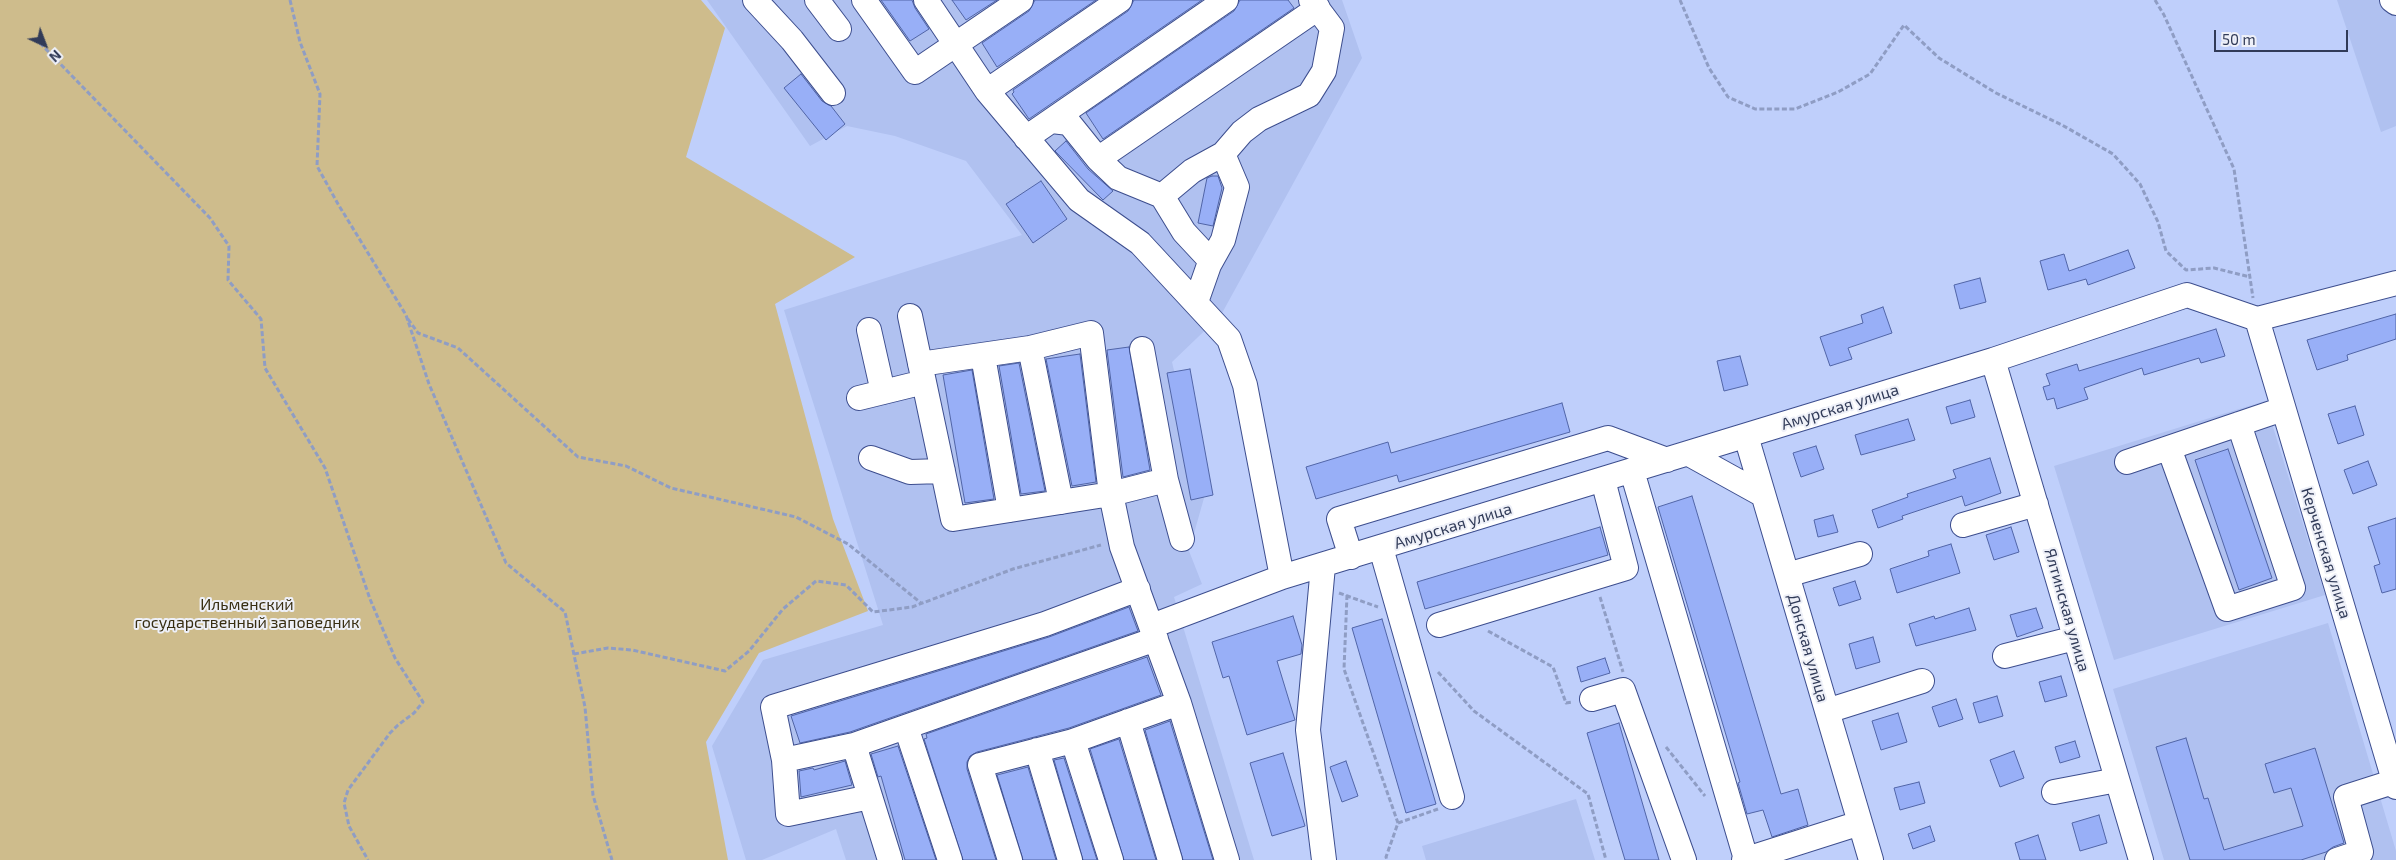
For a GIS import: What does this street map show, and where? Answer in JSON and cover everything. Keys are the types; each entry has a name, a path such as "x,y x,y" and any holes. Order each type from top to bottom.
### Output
{"street":[{"path":"756,0 833,93"},
{"path":"817,0 839,29"},
{"path":"864,0 915,72 1021,0"},
{"path":"926,0 988,90 1079,200 1140,243 1229,339 1245,385 1282,577"},
{"path":"988,90 1120,0"},
{"path":"1026,138 1226,0"},
{"path":"2392,0 2396,3"},
{"path":"1098,160 1314,4 1332,28 1324,71 1309,95 1259,119 1242,132 1223,154 1192,171 1162,196"},
{"path":"1052,121 1069,124 1098,160 1118,178 1162,196 1184,232 1212,261"},
{"path":"1196,302 1222,240 1237,187 1223,154"},
{"path":"2256,319 2396,283"},
{"name":"Амурская улица","path":"784,760 854,745 906,727 1154,633 1282,577 1323,576 1351,557 1993,360 2187,295 2256,319"},
{"path":"910,316 953,519 1111,494 1166,480"},
{"name":"Керченская улица","path":"2256,319 2396,783"},
{"path":"869,330 883,392"},
{"path":"859,398 883,392 922,373 983,356 1030,348 1091,333 1111,494 1121,541 1179,703 1227,860"},
{"path":"1030,348 1061,502"},
{"path":"1142,349 1166,480 1182,539"},
{"path":"983,356 1010,510"},
{"name":"Ялтинская улица","path":"1993,360 2141,860"},
{"path":"2127,462 2283,409"},
{"path":"2170,448 2227,609 2293,588 2238,424"},
{"name":"Донская улица","path":"1746,436 1871,860"},
{"path":"1351,557 1339,519 1608,438 1678,457 1763,495"},
{"path":"871,458 910,472 943,471"},
{"path":"1632,471 1745,860 1860,823"},
{"path":"1439,625 1626,568 1603,480"},
{"path":"1963,525 2036,504"},
{"path":"1381,548 1452,797"},
{"path":"1787,575 1860,554"},
{"path":"1323,576 1308,730 1324,860"},
{"path":"870,797 788,814 784,760 773,707 1045,624 1138,589"},
{"path":"2005,656 2076,638"},
{"path":"1827,711 1922,681"},
{"path":"1592,699 1623,690 1684,860"},
{"path":"1010,860 980,764 1073,741 1179,703"},
{"path":"1128,721 1170,860"},
{"path":"906,727 950,860"},
{"path":"1073,741 1111,860"},
{"path":"854,745 890,860"},
{"path":"1037,750 1070,860"},
{"path":"2054,792 2118,780"},
{"path":"2337,860 2361,852 2346,797 2396,783"}],"path":[{"path":"290,0 300,42 320,94 318,166 338,204 418,333 458,348 578,457 626,466 671,488 796,517 848,544 922,603"},
{"path":"1680,0 1709,68 1728,97 1755,109 1795,109 1838,92 1870,74 1904,25 1939,58 1996,92 2062,125 2113,154 2140,184 2158,222 2166,251 2186,270 2214,268 2250,277"},
{"path":"2155,0 2164,15 2234,169 2256,319"},
{"path":"40,43 210,218 229,246 228,280 260,320 265,368 325,468 370,599 396,658 424,702 390,733 348,790 344,803 349,826 368,860"},
{"path":"406,315 429,384 506,563 565,612 585,707 593,795 612,860"},
{"path":"574,654 608,648 632,650 725,671 749,652 783,609 816,581 846,585 873,612 912,607 1013,569 1091,547 1121,541"},
{"path":"1323,576 1347,595 1400,617"},
{"path":"1593,578 1623,667 1623,690"},
{"path":"1347,595 1344,669 1398,823 1386,857 1387,860"},
{"path":"1463,617 1553,667 1566,703 1592,699"},
{"path":"1434,667 1474,711 1588,794 1606,860"},
{"path":"1664,745 1708,799 1733,814"},
{"path":"1398,823 1436,810 1452,797"}],"shaded area":[{"path":"707,0 1342,0 1362,58 1221,315 1172,362 1204,498 1189,551 1202,584 1174,597 1254,860 846,860 836,829 762,860 746,860 712,746 763,660 883,625 784,310 1022,235 966,161 895,136 847,126 810,146"},
{"path":"2337,0 2396,0 2396,126 2381,132"},
{"path":"2265,401 2325,595 2114,660 2054,466"},
{"path":"2328,623 2396,851 2396,860 2164,860 2113,689"},
{"path":"1576,799 1595,860 1426,860 1422,846"}],"green space":[{"name":"Ильменский государственный заповедник","path":"0,0 701,0 725,28 686,157 855,257 775,304 833,519 868,611 759,653 706,742 728,860 0,860"}],"building":[{"path":"881,0 912,0 929,29 910,41"},
{"path":"952,0 997,0 966,20"},
{"path":"1035,0 1096,0 997,67 982,43 1029,11"},
{"path":"1134,0 1202,0 1029,119 1012,94 1013,90 1128,11"},
{"path":"1240,0 1288,0 1294,8 1103,139 1086,113 1234,11"},
{"path":"801,74 822,101 831,106 845,124 826,140 784,88"},
{"path":"1066,141 1088,169 1113,191 1103,200 1055,151"},
{"path":"1218,176 1222,188 1213,226 1198,223 1207,178"},
{"path":"1041,181 1067,219 1033,243 1006,204"},
{"path":"2128,250 2135,268 2088,285 2086,279 2048,290 2040,261 2064,254 2069,271"},
{"path":"1980,278 1986,302 1960,309 1954,285"},
{"path":"1883,307 1892,333 1848,348 1852,359 1830,366 1820,337 1863,323 1861,315"},
{"path":"2396,314 2396,339 2347,355 2348,360 2317,370 2307,340"},
{"path":"2216,329 2225,356 2201,363 2199,358 2144,375 2142,368 2084,388 2088,399 2057,409 2054,398 2047,400 2043,387 2050,385 2046,374 2077,364 2079,371"},
{"path":"1129,347 1150,470 1123,477 1107,350"},
{"path":"1080,354 1096,482 1072,486 1046,359"},
{"path":"1740,356 1748,385 1724,391 1717,361"},
{"path":"1019,363 1045,491 1021,494 999,366"},
{"path":"1190,369 1213,495 1191,500 1167,373"},
{"path":"972,370 994,499 965,503 943,375"},
{"path":"1970,400 1975,417 1951,424 1946,407"},
{"path":"1562,403 1570,432 1399,482 1397,475 1316,499 1306,467 1388,442 1391,453"},
{"path":"2355,406 2364,435 2338,444 2328,414"},
{"path":"1908,419 1915,440 1861,455 1855,435"},
{"path":"1816,446 1824,469 1801,477 1793,453"},
{"path":"2228,449 2272,578 2239,590 2195,460"},
{"path":"1990,458 2001,493 1965,506 1962,496 1902,516 1903,519 1878,528 1872,510 1908,497 1907,494 1956,478 1953,470"},
{"path":"2368,461 2377,485 2353,494 2344,470"},
{"path":"1692,496 1781,794 1798,789 1808,825 1772,837 1763,810 1747,814 1738,783 1740,782 1658,507"},
{"path":"1833,515 1838,532 1818,537 1814,520"},
{"path":"2396,518 2396,589 2382,593 2374,566 2380,564 2368,527"},
{"path":"1600,527 1608,555 1425,609 1417,582"},
{"path":"2011,527 2019,552 1994,560 1986,535"},
{"path":"1951,544 1960,573 1897,593 1890,569 1929,556 1928,551"},
{"path":"1855,581 1861,599 1839,606 1833,588"},
{"path":"1129,607 1138,631 850,732 800,743 791,716 1049,637"},
{"path":"1969,608 1976,630 1916,646 1909,624 1934,616 1935,619"},
{"path":"2036,608 2043,628 2017,637 2010,615"},
{"path":"1293,616 1302,645 1301,654 1277,661 1295,720 1247,735 1229,676 1223,678 1212,642"},
{"path":"1382,619 1436,804 1406,813 1352,628"},
{"path":"1873,637 1880,662 1856,669 1849,644"},
{"path":"1147,657 1161,695 1069,728 977,752 970,756 967,762 967,769 996,860 963,860 924,739 927,738 926,734"},
{"path":"1605,658 1610,673 1581,682 1577,667"},
{"path":"2061,676 2067,696 2045,702 2039,682"},
{"path":"1997,696 2003,716 1979,723 1973,703"},
{"path":"1956,699 1963,719 1939,727 1932,707"},
{"path":"1898,713 1907,742 1881,750 1872,721"},
{"path":"1170,721 1213,860 1183,860 1145,730"},
{"path":"1619,723 1659,860 1625,860 1587,733"},
{"path":"2186,738 2204,799 2208,798 2224,850 2303,826 2291,788 2274,793 2265,764 2315,748 2344,843 2326,852 2301,860 2190,860 2156,747"},
{"path":"1119,739 1156,860 1124,860 1090,749"},
{"path":"2075,741 2080,757 2060,763 2055,747"},
{"path":"898,746 936,860 905,860 881,776 878,777 871,754"},
{"path":"2014,751 2024,778 2000,787 1990,760"},
{"path":"1283,753 1305,826 1272,836 1250,763"},
{"path":"1064,758 1097,860 1083,860 1054,760"},
{"path":"845,761 852,785 801,797 799,771 813,768 814,770"},
{"path":"1346,761 1358,796 1342,802 1330,767"},
{"path":"1028,767 1056,860 1023,860 997,775"},
{"path":"1919,782 1925,803 1900,810 1894,788"},
{"path":"2099,815 2107,843 2080,851 2072,823"},
{"path":"1930,826 1935,841 1913,849 1908,834"},
{"path":"2038,835 2046,860 2020,860 2015,843"}]}
